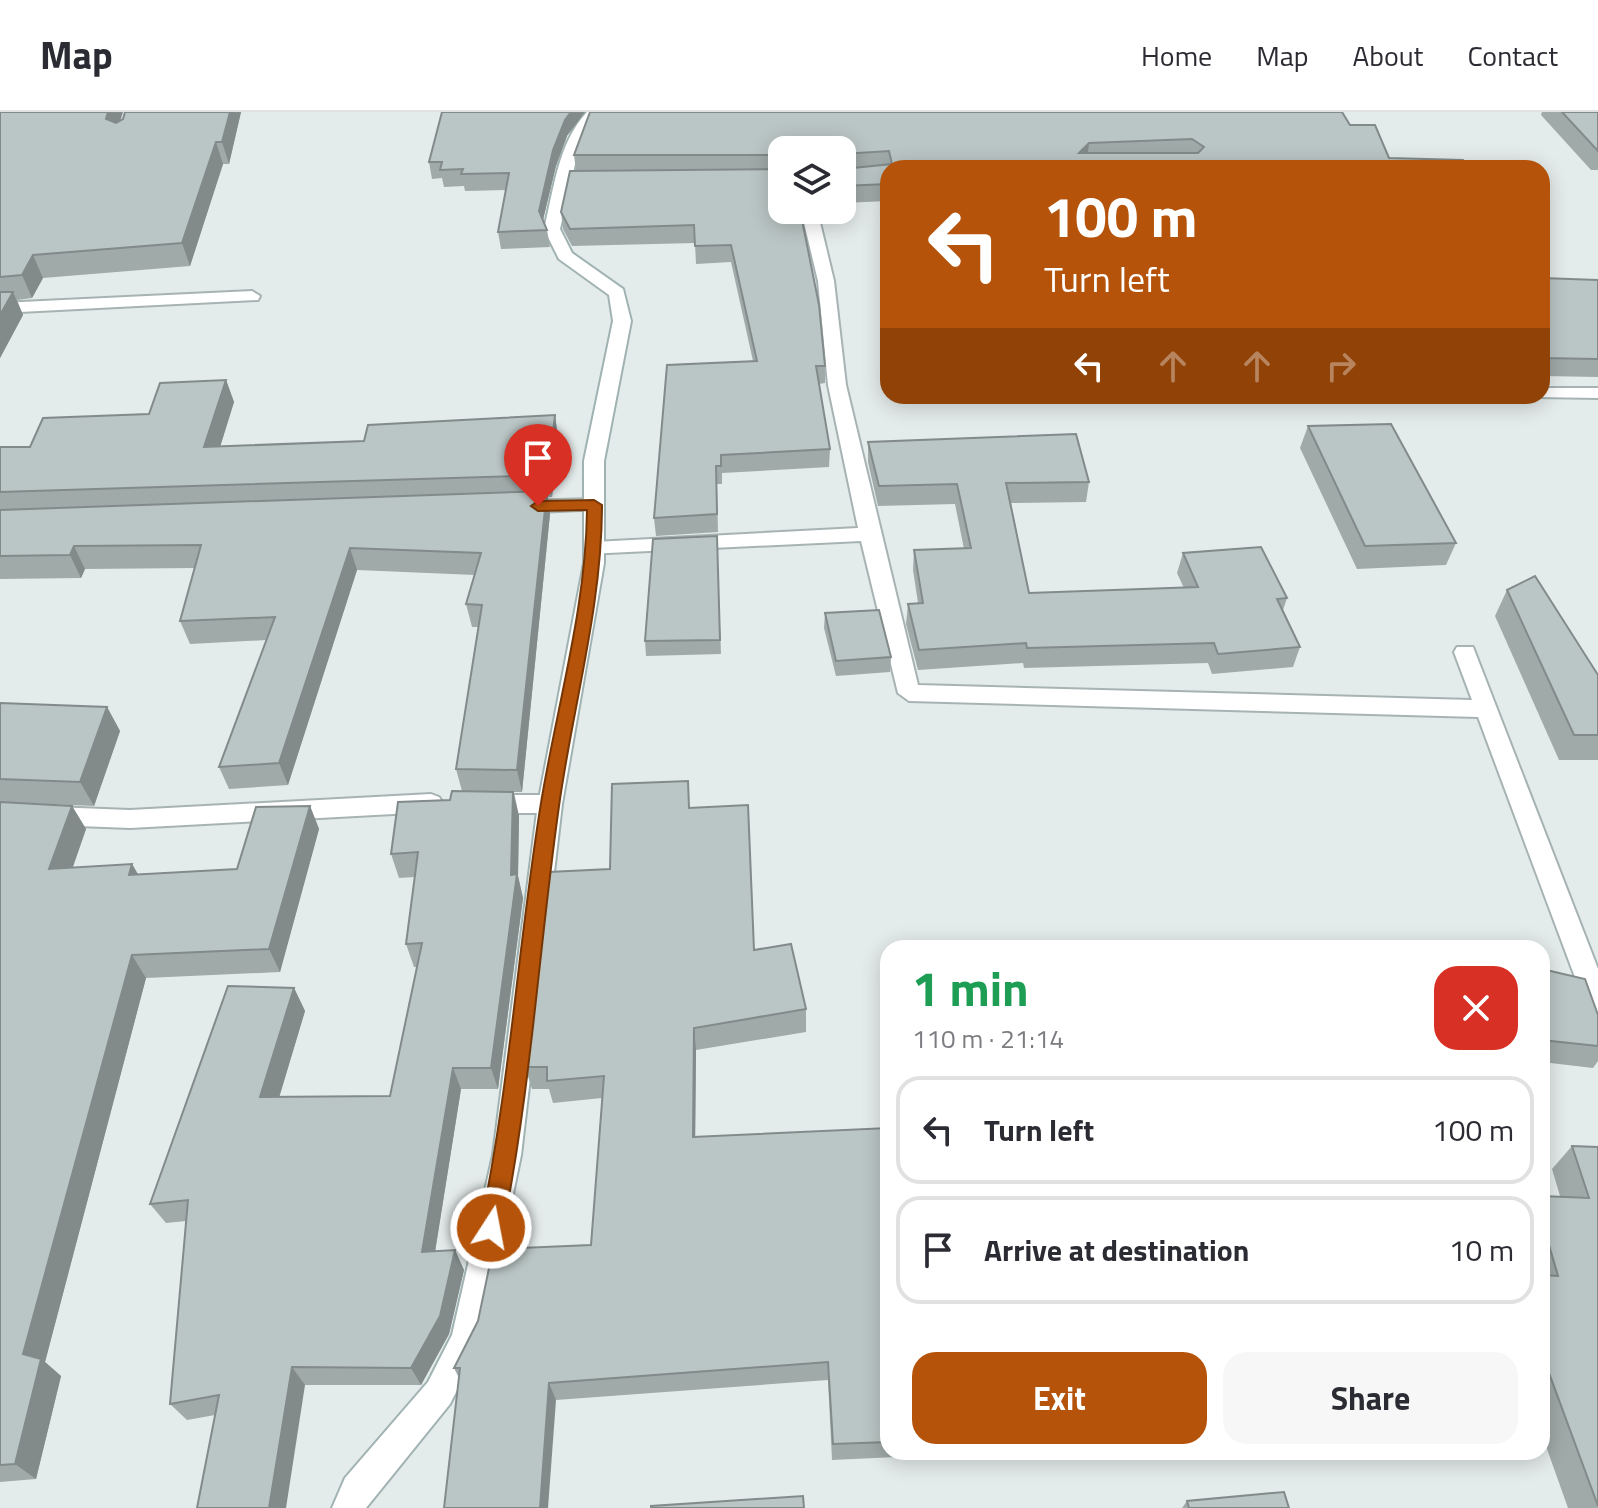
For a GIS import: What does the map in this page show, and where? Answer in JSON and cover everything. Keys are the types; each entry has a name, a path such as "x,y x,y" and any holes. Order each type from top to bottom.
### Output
{"street":[{"path":"349,1508 357,1490 439,1393 467,1339 507,1155 550,804 575,680 594,549 594,461 622,321 617,293 565,256 552,229 571,180 572,147 581,127 595,112"},
{"path":"812,224 826,281 837,385 869,534 909,693 1486,709"},
{"path":"0,308 252,296"},
{"path":"1550,393 1598,393"},
{"path":"501,507 594,505"},
{"path":"594,549 869,534"},
{"path":"1465,652 1598,1004"},
{"path":"0,814 130,819 391,803 550,804"}],"building":[{"path":"0,112 108,112 106,119 116,123 123,119 125,112 230,112 222,142 216,142 182,243 33,255 22,275 0,277"},
{"path":"442,112 571,112 553,150 539,211 547,230 498,232 509,173 461,174 463,169 440,170 442,162 429,162"},
{"path":"590,112 1342,112 1350,125 1375,125 1389,158 1463,160 891,160 889,151 856,153 856,136 768,136 768,155 574,155","holes":["1192,139 1204,147 1198,153 1079,153 1089,143"]},
{"path":"1562,112 1598,112 1598,151"},
{"path":"880,165 880,184 856,185 856,168"},
{"path":"768,169 768,224 803,224 819,305 825,366 816,366 830,449 721,455 721,466 716,466 717,514 654,518 667,365 757,361 731,245 695,246 694,225 570,229 561,212 570,171"},
{"path":"1550,278 1598,280 1598,359 1550,358"},
{"path":"0,292 13,292 0,315"},
{"path":"226,380 204,447 364,441 368,425 555,415 548,475 0,492 0,447 30,447 43,418 149,414 160,383"},
{"path":"1391,424 1456,543 1365,546 1308,426"},
{"path":"1076,434 1089,482 1006,483 1029,593 1198,587 1183,553 1261,547 1287,598 1277,599 1300,647 1218,654 1214,643 1027,648 1026,643 919,650 908,604 923,603 914,550 971,548 957,484 879,486 868,442"},
{"path":"547,491 517,770 456,769 482,605 466,604 481,553 350,548 279,763 219,767 275,617 180,621 201,545 74,546 70,555 0,556 0,510"},
{"path":"717,536 720,640 645,641 653,539"},
{"path":"1535,576 1598,675 1598,735 1574,735 1507,590"},
{"path":"879,610 891,657 836,661 825,613"},
{"path":"0,703 107,707 80,782 0,779"},
{"path":"688,781 689,808 748,805 754,950 791,944 806,1009 694,1028 693,1137 880,1128 880,1442 833,1444 828,1362 549,1383 540,1508 444,1508 460,1368 454,1368 478,1321 493,1249 591,1245 604,1076 547,1081 547,1067 525,1067 549,872 610,869 612,784"},
{"path":"452,791 513,792 511,875 517,874 491,1068 453,1068 422,1252 455,1250 440,1316 411,1368 292,1367 269,1508 197,1508 219,1395 170,1404 188,1200 150,1204 228,986 294,988 260,1097 390,1096 422,943 406,944 418,852 391,854 398,802 450,800"},
{"path":"0,802 72,806 49,869 132,864 129,875 237,869 256,807 310,806 269,949 132,955 23,1354 41,1359 15,1464 0,1465"},
{"path":"1550,971 1585,979 1598,1015 1598,1046 1550,1041"},
{"path":"1572,1146 1598,1147 1598,1506 1550,1376 1550,1276 1558,1276 1550,1248 1550,1196 1589,1198"},
{"path":"1284,1492 1289,1508 1189,1508 1187,1501"},
{"path":"803,1496 804,1508 651,1508 651,1506"}],"route":[{"path":"491,1228 507,1155 550,804 594,563 594,505 538,506"}]}
